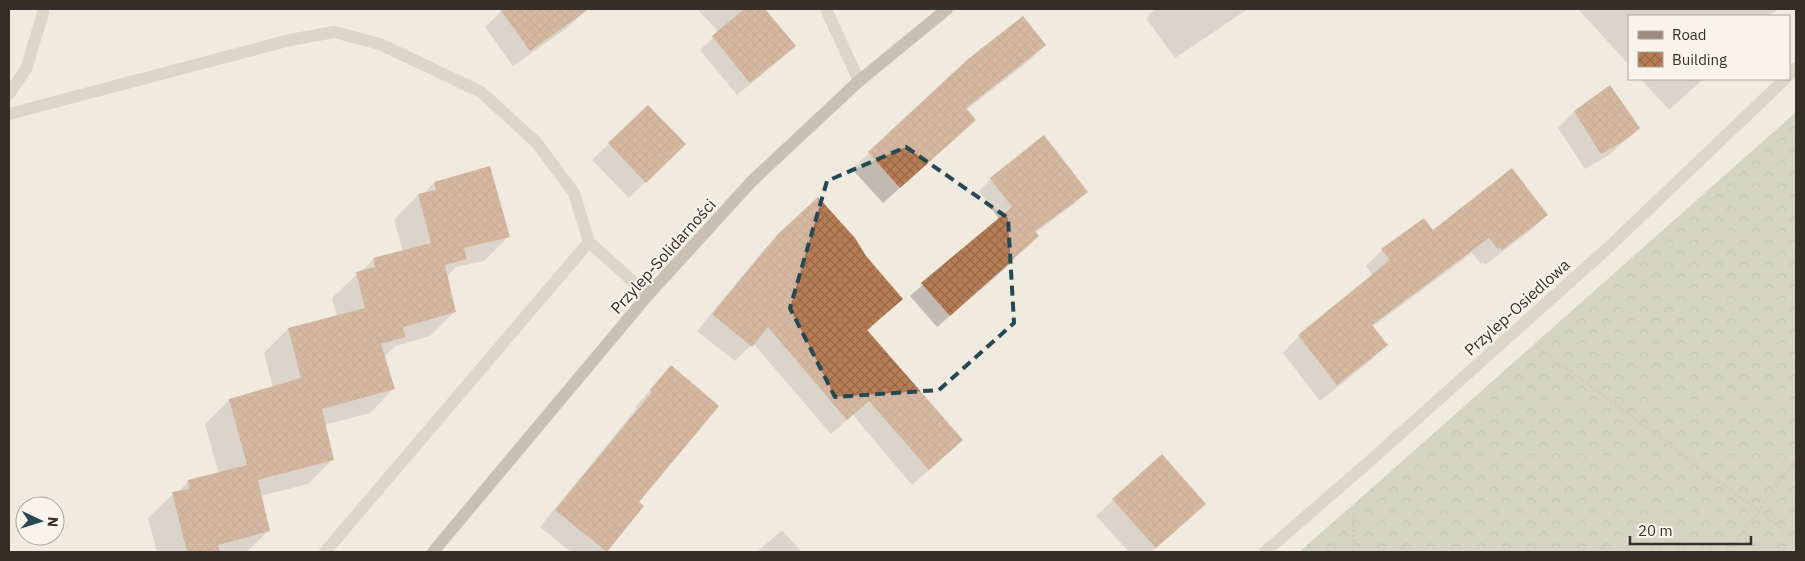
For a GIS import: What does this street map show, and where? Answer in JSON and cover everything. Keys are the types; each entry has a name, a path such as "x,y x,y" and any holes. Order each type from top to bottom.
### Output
{"main road":[{"name":"Przylep-Solidarności","path":"432,552 648,295 752,181 859,82 947,9"}],"street":[{"path":"9,94 26,69 43,9"},
{"path":"826,9 859,82"},
{"path":"9,114 290,40 334,32 380,44 481,92 536,142 574,194 589,242 648,295"},
{"name":"Przylep-Osiedlowa","path":"1265,552 1371,460 1610,246 1784,80"},
{"path":"325,552 589,242"}],"path":[{"path":"1516,330 1796,539"},
{"path":"1728,552 1796,460"}],"highlighted area":[{"path":"906,147 1008,218 1014,323 939,390 835,397 790,308 827,181"}],"green space":[{"path":"1796,112 1796,552 1299,552 1354,504"}],"building":[{"path":"500,9 589,9 530,51"},
{"path":"744,9 765,9 796,46 750,83 712,36"},
{"path":"1023,16 1046,45 966,108 976,120 900,188 868,152 968,59"},
{"path":"1610,85 1640,128 1627,139 1601,154 1574,111"},
{"path":"648,105 686,144 646,183 608,143"},
{"path":"1044,135 1088,192 1035,231 1039,236 950,316 921,283 1012,207 990,178"},
{"path":"490,166 510,237 464,248 467,259 445,265 456,312 403,327 405,337 381,344 395,389 322,409 334,460 258,480 270,531 218,545 220,552 187,552 172,492 189,489 188,480 247,465 229,399 301,378 288,328 365,308 356,272 375,267 373,258 431,243 418,194 436,190 434,182"},
{"path":"1512,168 1548,215 1502,250 1500,247 1498,249 1489,238 1372,325 1388,345 1337,385 1298,335 1390,260 1381,249 1424,218 1433,230"},
{"path":"818,197 855,238 866,256 903,299 867,330 963,440 929,470 869,401 847,420 768,327 752,347 712,314 778,234"},
{"path":"671,365 719,406 639,502 644,506 607,552 555,510 652,392 650,390"},
{"path":"1162,454 1206,504 1156,548 1112,499"}]}
